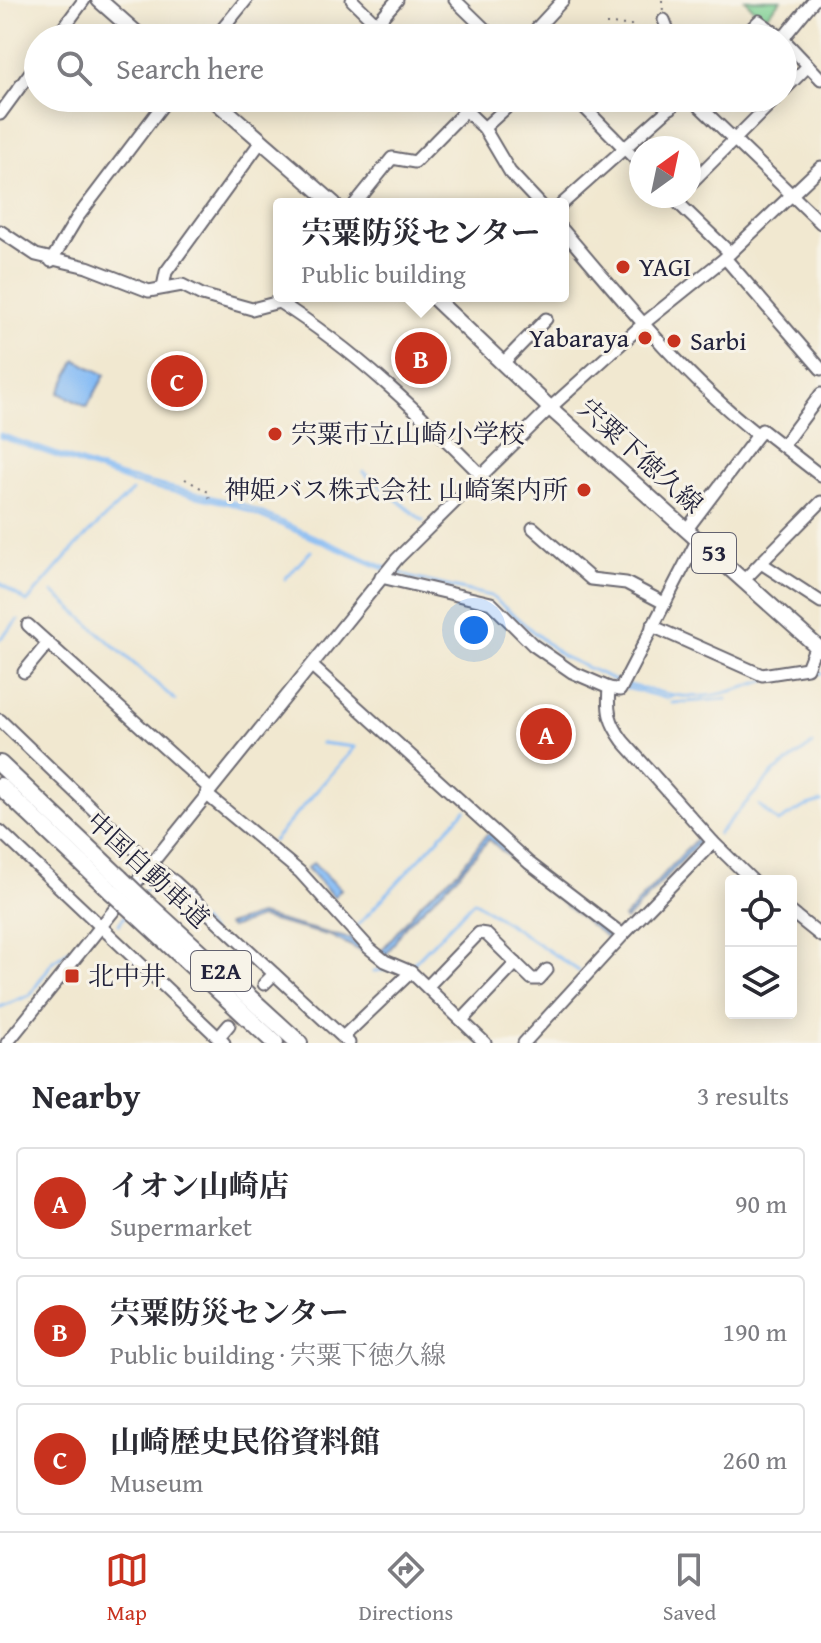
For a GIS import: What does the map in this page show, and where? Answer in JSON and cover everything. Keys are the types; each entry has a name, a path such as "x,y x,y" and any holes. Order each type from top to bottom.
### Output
{"highway":[{"name":"中国自動車道","path":"0,764 275,1043"},
{"name":"中国自動車道","path":"0,786 116,885"},
{"name":"中国自動車道","path":"138,906 299,1043"}],"main road":[{"path":"99,0 126,24"},
{"path":"229,112 327,198"},
{"name":"宍粟下徳久線","path":"438,302 550,408 818,647"}],"street":[{"path":"66,24 84,0"},
{"path":"226,24 246,0"},
{"path":"352,0 376,24 397,0"},
{"path":"455,0 480,24"},
{"path":"541,24 563,0"},
{"path":"794,24 814,0"},
{"path":"664,20 666,24"},
{"path":"797,55 821,79"},
{"path":"797,77 807,67"},
{"path":"0,114 24,81"},
{"path":"51,261 77,218 157,112"},
{"path":"360,198 392,158 415,162 464,112"},
{"path":"468,112 484,128 510,172 534,198"},
{"path":"484,128 502,112"},
{"path":"589,112 629,153"},
{"path":"569,198 626,150 658,112"},
{"path":"705,112 821,223"},
{"path":"701,173 762,112"},
{"path":"163,287 166,272 262,140"},
{"path":"7,1043 381,577 550,408 643,324 727,255 821,167"},
{"path":"684,208 821,369"},
{"path":"0,231 51,261 87,267 149,291 182,285 202,295 252,309 273,302"},
{"path":"569,237 643,324 731,414 758,435"},
{"path":"286,302 336,338 395,394 412,404 482,476"},
{"path":"503,363 546,319"},
{"path":"783,445 821,394"},
{"path":"381,577 491,603 533,645 572,672 620,690 664,603 693,534 762,430 821,476"},
{"path":"744,580 821,502"},
{"path":"533,528 591,579 626,583 664,603"},
{"path":"761,563 821,602"},
{"path":"28,625 300,872 369,948 385,961 411,972 485,1043"},
{"path":"652,626 762,675 807,668 818,647"},
{"path":"24,672 48,643"},
{"path":"312,666 529,863 623,935"},
{"path":"609,688 607,711 611,725 713,842 747,875"},
{"path":"0,720 150,864 175,882 346,1040 411,972"},
{"path":"0,831 221,1040 229,1025"},
{"path":"524,1043 713,842"},
{"path":"797,917 821,936"},
{"path":"427,987 479,933 486,934 532,979 539,979 547,970"},
{"path":"462,1020 516,963"},
{"path":"264,984 274,974"}],"path":[{"path":"185,479 210,493 209,501"}],"green space":[{"path":"745,0 781,0 763,19"}],"water":[{"path":"76,360 105,375 87,407 59,393"},
{"path":"487,834 491,834 537,879 609,934 609,939 544,889 489,839 457,876 406,925 386,955 381,951 423,901 459,870"},
{"path":"699,836 701,840 626,920 624,918"},
{"path":"313,863 341,889 334,897 307,868"},
{"path":"259,915 350,939 351,934 352,941 366,950 365,953 331,936 260,918 230,928 227,925"}],"waterway":[{"path":"0,434 121,476 242,504 387,568"},
{"path":"0,437 133,483 234,505 384,569"},
{"path":"363,472 423,521"},
{"path":"0,583 27,602 76,546 132,491"},
{"path":"285,579 311,551"},
{"path":"394,570 412,578 491,596 562,656 619,682"},
{"path":"53,592 175,700"},
{"path":"0,639 18,620"},
{"path":"801,674 821,673"},
{"path":"626,684 668,694 699,696 729,692 770,679"},
{"path":"626,688 667,698 672,696"},
{"path":"672,703 727,699"},
{"path":"273,841 355,747 321,743"},
{"path":"718,834 773,773 813,744"},
{"path":"759,805 778,822 804,807 821,802"},
{"path":"357,926 465,810"},
{"path":"144,890 155,885 168,888 211,932"},
{"path":"411,966 474,901 579,971"},
{"path":"119,924 127,913"},
{"path":"0,1007 30,995 53,961 71,949"},
{"path":"374,971 392,969"}],"tunnel":[{"path":"229,1025 264,984"}],"place":[{"name":"YAGI","path":"623,267"},
{"name":"Yabaraya","path":"645,338"},
{"name":"Sarbi","path":"674,341"},
{"name":"宍粟防災センター","path":"421,358"},
{"name":"山崎歴史民俗資料館","path":"177,381"},
{"name":"宍粟市立山崎小学校","path":"275,434"},
{"name":"神姫バス株式会社 山崎案内所","path":"584,490"},
{"name":"イオン山崎店","path":"546,734"},
{"name":"北中井","path":"72,976"}]}
